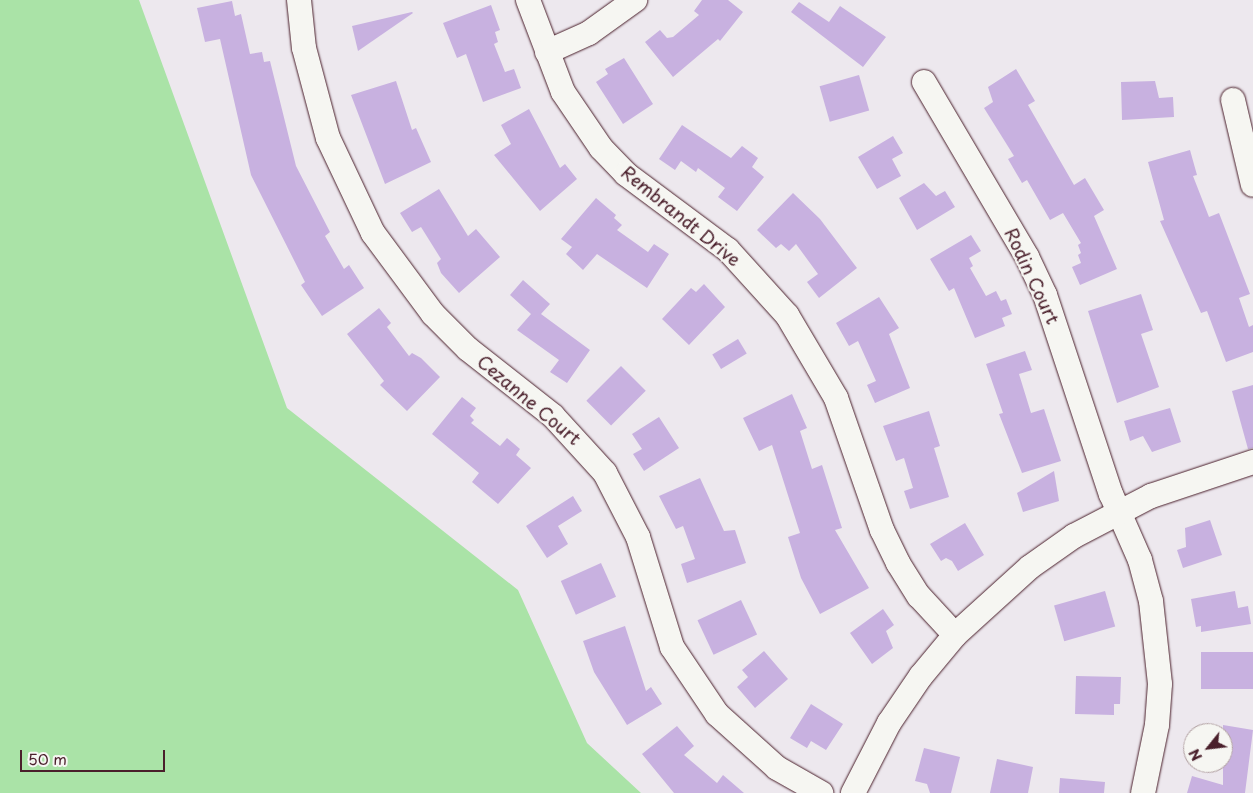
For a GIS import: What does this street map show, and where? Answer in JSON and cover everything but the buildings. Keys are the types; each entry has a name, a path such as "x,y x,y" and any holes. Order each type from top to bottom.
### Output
{"street":[{"name":"Cezanne Court","path":"299,0 304,48 328,138 373,233 433,314 468,349 553,416 605,473 638,538 672,647 716,714 777,768 821,793"},
{"name":"Rembrandt Drive","path":"528,0 563,92 601,148 626,174 728,250 787,315 836,398 882,530 898,563 919,596 955,635"},
{"path":"547,52 582,37 635,0"},
{"name":"Rodin Court","path":"924,82 1027,257 1045,295 1119,511 1140,560 1158,642 1157,726 1142,793"},
{"path":"1233,100 1253,185"},
{"path":"853,793 889,723 955,635 1030,567 1119,511 1203,476 1253,462"}],"green space":[{"path":"0,0 139,0 287,408 518,590 587,743 641,793 0,793"}]}
